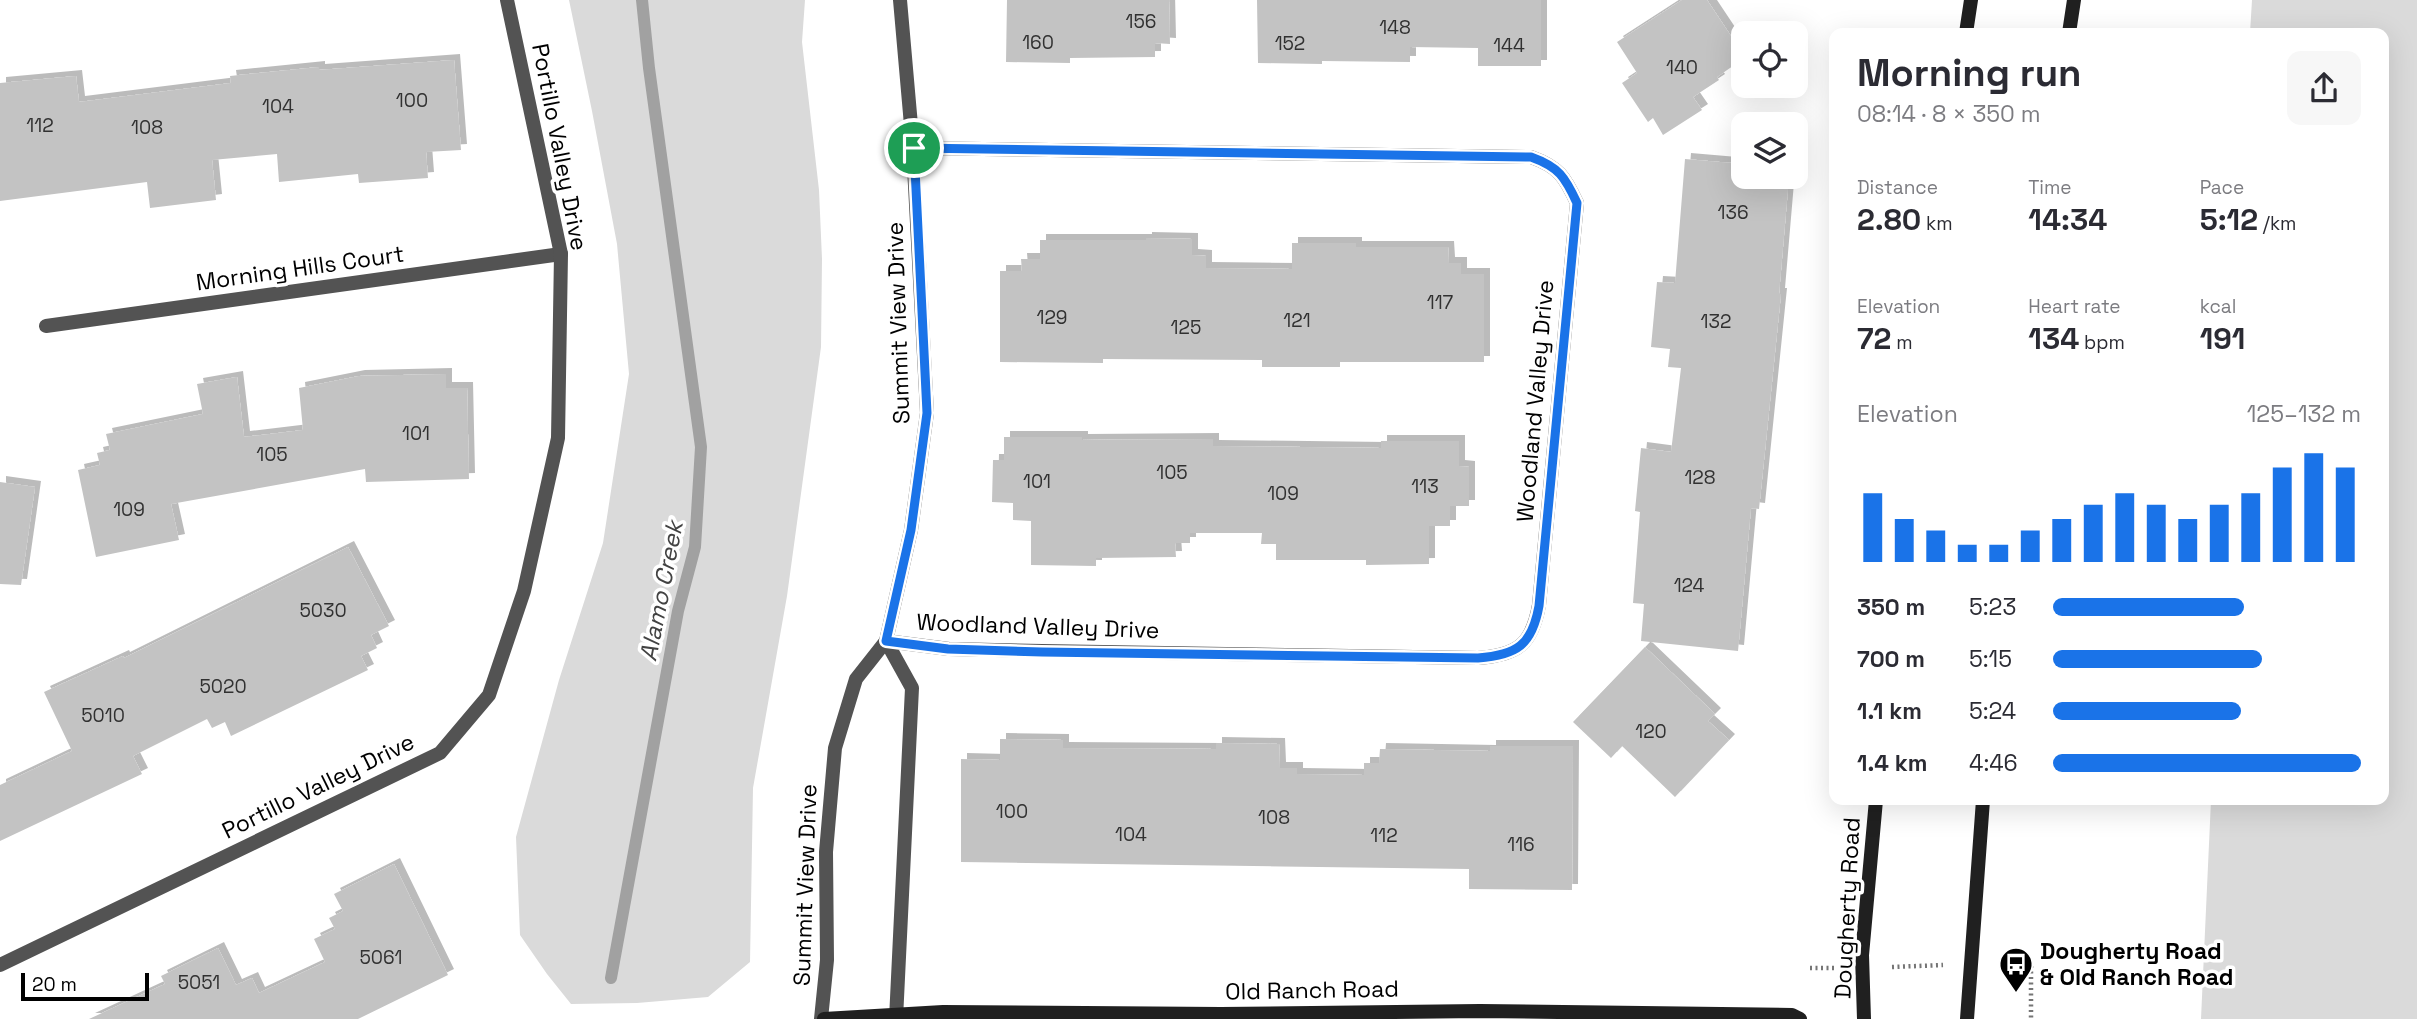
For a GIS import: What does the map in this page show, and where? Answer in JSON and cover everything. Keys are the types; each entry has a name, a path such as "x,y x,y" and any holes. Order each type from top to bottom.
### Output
{"street":[{"name":"Portillo Valley Drive","path":"0,965 440,753 489,695 524,591 558,439 561,254 506,0"},
{"name":"Summit View Drive","path":"822,1019 827,960 826,852 835,748 856,679 886,641 911,530 927,413 914,148 900,0"},
{"path":"1967,28 1972,0"},
{"path":"2069,28 2074,0"},
{"name":"Woodland Valley Drive","path":"886,641 948,649 1042,652 1478,658 1502,657 1522,645 1535,626 1539,606 1577,203 1566,178 1549,163 1531,157 914,148"},
{"name":"Morning Hills Court","path":"46,326 561,254"},
{"path":"886,641 912,688 896,1017"},
{"name":"Dougherty Road","path":"1864,1019 1863,967 1876,805"},
{"path":"1967,1019 1983,805"},
{"name":"Old Ranch Road","path":"822,1019 896,1017 943,1012 1221,1014 1480,1011 1792,1015 1800,1019"}],"path":[{"path":"1810,968 2031,963 2031,1019"}],"shaded area":[{"path":"569,0 805,0 802,42 819,190 822,259 821,347 787,596 753,788 750,962 708,997 637,1003 571,1004 520,935 516,837 559,680 603,543 629,374 617,244"},
{"path":"2252,0 2417,0 2417,1019 2201,1019 2211,805 2389,805 2389,28 2250,28"}],"building":[{"path":"1007,0 1169,0 1170,44 1155,43 1155,57 1070,58 1070,63 1006,62"},
{"path":"1257,0 1541,0 1541,66 1478,66 1478,48 1410,47 1410,62 1258,63"},
{"path":"1682,0 1707,0 1731,36 1731,67 1717,77 1719,80 1693,97 1702,110 1663,135 1653,118 1648,122 1622,83 1637,73 1617,42"},
{"path":"454,60 461,150 426,152 428,178 359,183 358,174 279,182 277,154 212,160 216,200 150,208 147,182 0,201 0,83 76,76 79,102 231,83 230,76 319,67 319,70"},
{"path":"1685,159 1731,163 1731,189 1788,189 1781,294 1759,509 1751,508 1738,651 1641,641 1644,604 1633,603 1640,512 1635,511 1641,448 1671,452 1681,368 1668,367 1670,349 1651,347 1657,282 1675,283"},
{"path":"1192,239 1192,255 1206,256 1206,268 1292,269 1292,243 1356,243 1356,247 1448,247 1449,263 1461,263 1461,274 1484,274 1484,362 1340,362 1340,367 1262,367 1262,360 1103,359 1103,363 1000,362 1000,271 1022,271 1021,259 1040,259 1040,240"},
{"path":"446,374 446,388 467,388 469,479 366,482 365,469 171,504 179,540 96,557 78,470 100,465 97,453 110,450 106,434 203,414 197,384 237,377 244,437 303,430 299,388 359,376"},
{"path":"1004,437 1082,437 1082,440 1213,439 1213,446 1381,448 1381,441 1459,441 1459,466 1469,467 1469,506 1450,506 1450,526 1429,526 1429,564 1366,565 1366,560 1276,560 1276,544 1261,544 1262,533 1190,533 1190,543 1175,543 1176,557 1096,558 1096,566 1031,565 1031,521 1013,520 1013,503 992,502 993,460 1004,460"},
{"path":"0,482 35,487 21,585 0,584"},
{"path":"348,547 389,626 371,635 377,648 361,656 368,670 231,736 225,722 212,728 207,719 133,756 142,774 0,841 0,785 72,751 44,692 123,656 124,658"},
{"path":"1645,647 1715,714 1708,721 1729,740 1675,797 1622,746 1611,758 1573,722"},
{"path":"1000,739 1063,740 1063,748 1216,749 1216,743 1279,744 1280,768 1297,768 1297,774 1364,775 1364,763 1379,763 1380,749 1490,751 1490,746 1573,746 1572,890 1469,889 1469,869 961,862 961,759 1000,760"},
{"path":"394,864 448,975 358,1019 89,1019 165,984 161,976 218,948 236,985 252,978 259,993 325,962 314,939 335,929 329,918 343,911 334,894"}],"waterway":[{"name":"Alamo Creek","path":"611,978 678,611 695,547 701,447 642,0"}],"place":[{"name":"Dougherty Road & Old Ranch Road","path":"2016,994"}],"route":[{"path":"914,148 1531,157 1549,163 1566,178 1577,203 1539,606 1535,626 1522,645 1502,657 1478,658 1042,652 948,649 886,641 911,530 927,413 914,148"}]}
